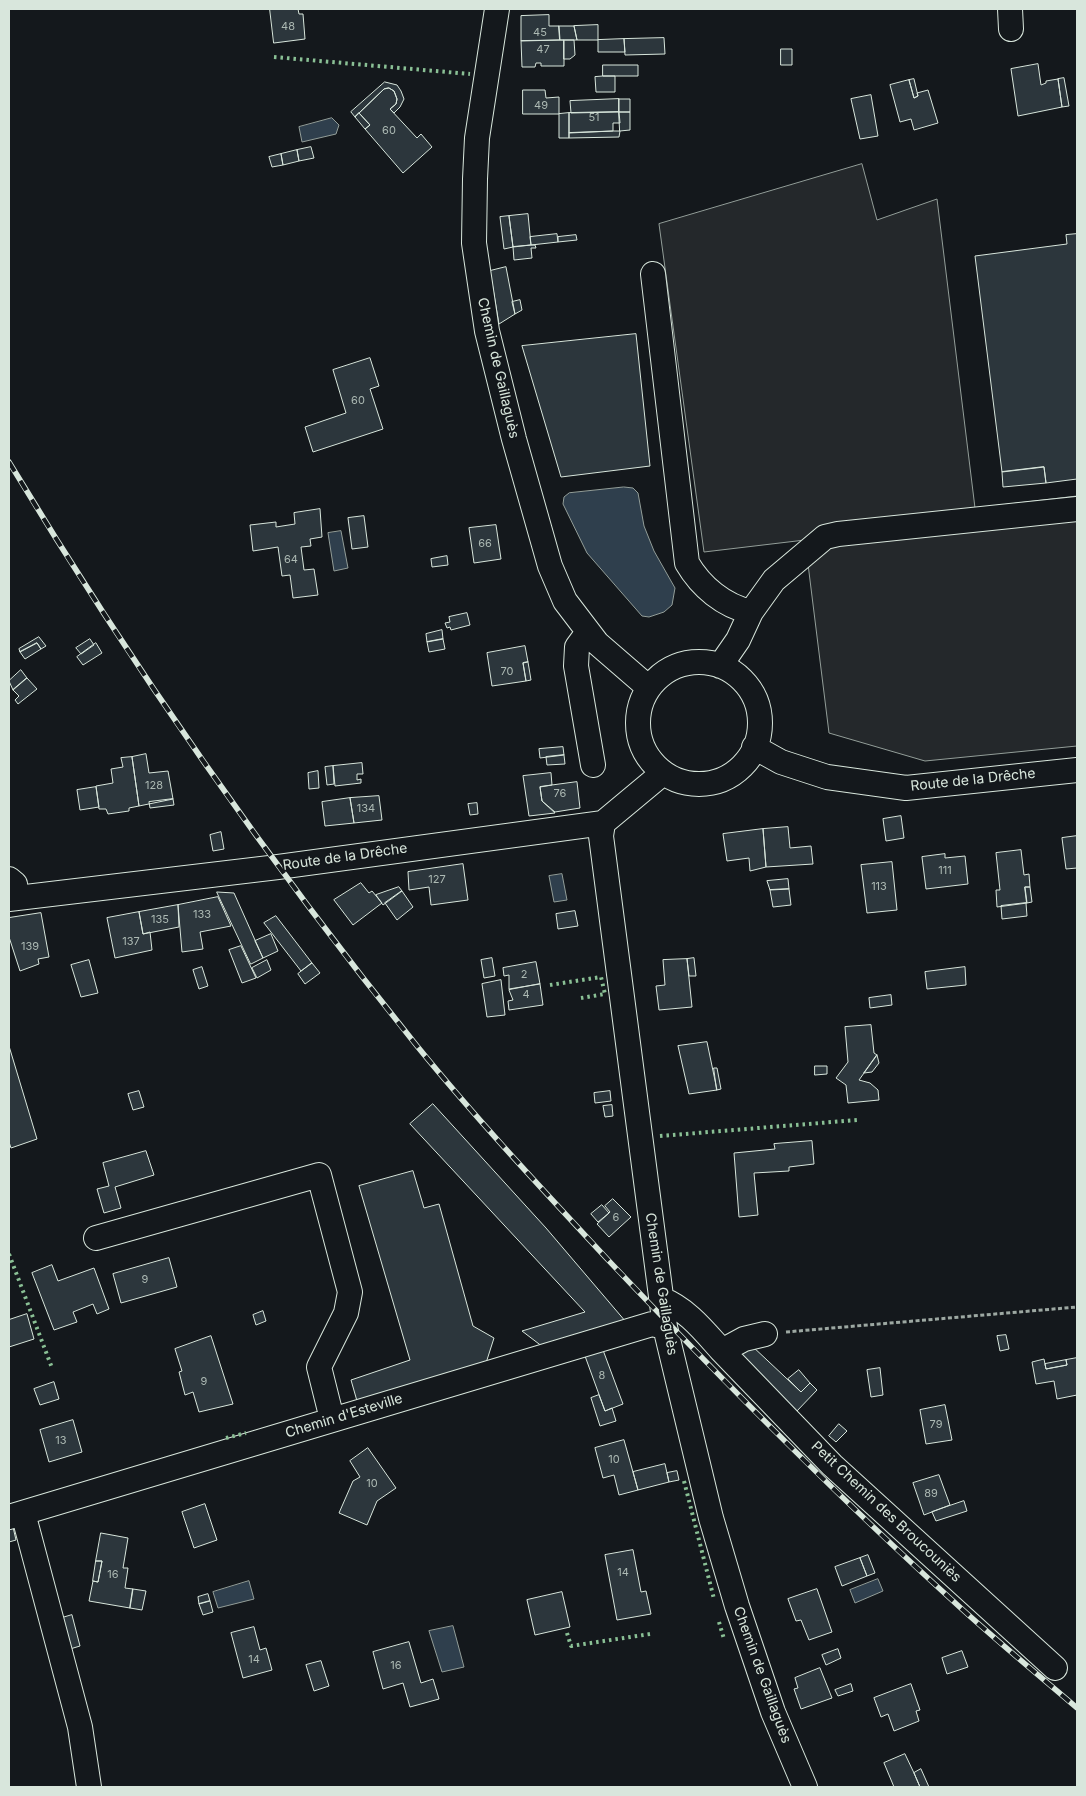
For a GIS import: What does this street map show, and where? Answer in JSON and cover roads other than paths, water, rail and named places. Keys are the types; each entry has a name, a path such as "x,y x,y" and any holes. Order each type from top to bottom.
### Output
{"street":[{"name":"Chemin de Gaillaguès","path":"496,9 477,138 474,207 476,264 490,340 550,566 565,601 588,632 622,667 649,688"},
{"path":"654,274 687,563 697,580 716,595 736,608 751,612"},
{"path":"720,666 738,640 751,612 774,580 825,537 863,531 1077,509"},
{"path":"588,632 577,647 576,666 593,765"},
{"path":"686,663 709,663 720,666 741,679 754,699 759,723 754,747 741,767 721,780 697,784 674,779 663,773 647,756 638,734 639,710 649,688 665,672 686,663"},
{"name":"Route de la Drêche","path":"754,747 781,762 827,777 906,788 1077,770"},
{"path":"603,823 663,773"},
{"name":"Chemin de Gaillaguès","path":"603,823 601,836 665,1327 711,1518 740,1615 773,1712 805,1787"},
{"name":"Route de la Drêche","path":"11,892 278,867 603,823"},
{"path":"96,1238 319,1175 350,1292 346,1313 319,1367 332,1419"},
{"name":"Petit Chemin des Broucouniès","path":"661,1299 688,1314 832,1464 1055,1668"},
{"name":"Chemin d'Esteville","path":"89,1787 80,1727 16,1515 652,1324 665,1327"},
{"path":"722,1351 744,1339 765,1334"}],"water":[{"path":"332,118 339,125 336,134 302,142 299,127"},
{"path":"624,487 633,488 638,493 644,526 654,551 675,588 672,605 664,612 649,617 642,616 587,553 563,504 564,497 569,493"},
{"path":"341,531 348,568 334,571 328,533"},
{"path":"562,874 567,900 554,902 549,876"},
{"path":"878,1579 883,1591 855,1603 850,1590"},
{"path":"249,1581 254,1599 218,1608 213,1592"},
{"path":"453,1626 464,1667 442,1672 429,1631"}],"railway":[{"path":"9,462 104,613 203,761 255,834 362,976 417,1046 464,1101 610,1262 778,1434 952,1600 1077,1708"}]}
